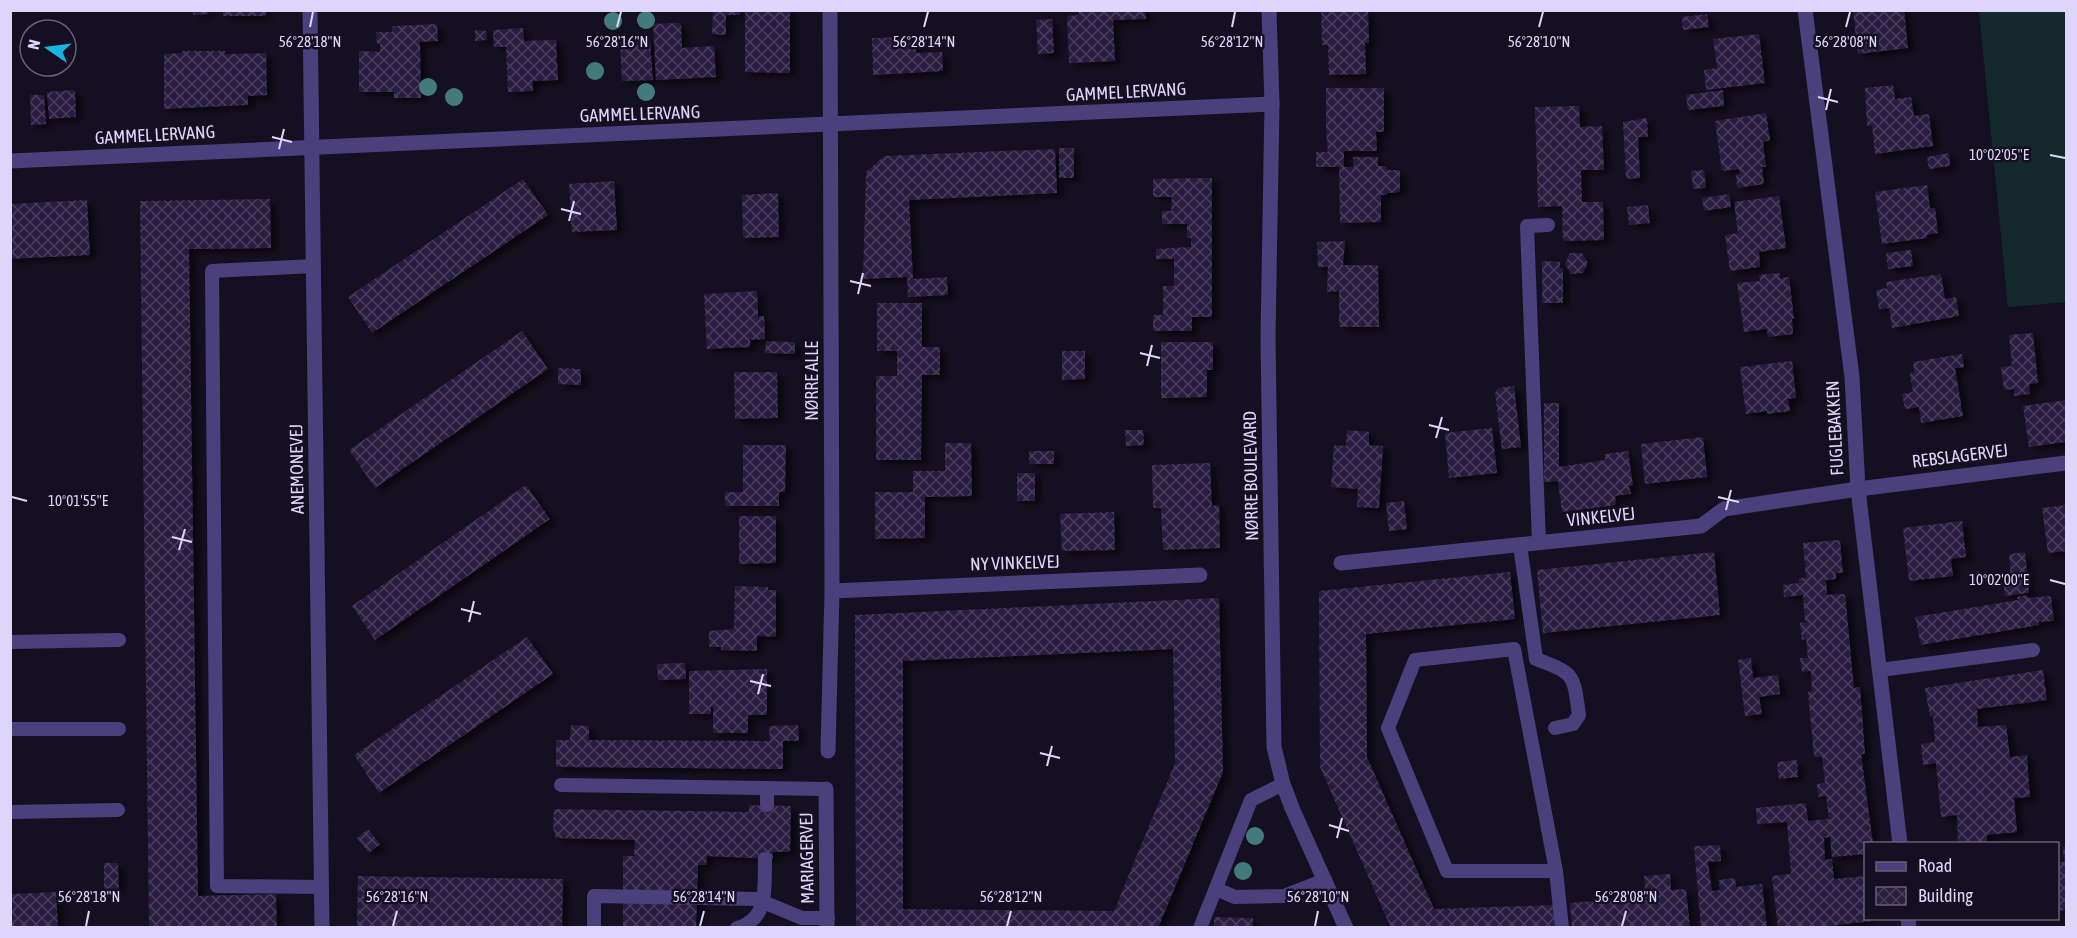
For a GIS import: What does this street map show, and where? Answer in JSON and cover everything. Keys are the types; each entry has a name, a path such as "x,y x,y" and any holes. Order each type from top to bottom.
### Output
{"street":[{"name":"ANEMONEVEJ","path":"310,10 321,927"},
{"name":"NØRRE ALLE","path":"828,751 832,591 830,10"},
{"name":"NØRRE BOULEVARD","path":"1269,10 1272,104 1268,337 1274,747 1283,783 1347,927"},
{"name":"FUGLEBAKKEN","path":"1805,10 1852,376 1858,489 1900,842"},
{"name":"GAMMEL LERVANG","path":"10,161 1272,104"},
{"name":"REBSLAGERVEJ","path":"1858,489 2067,463"},
{"name":"VINKELVEJ","path":"1341,564 1701,526 1724,509 1858,489"},
{"name":"NY VINKELVEJ","path":"832,591 1200,575"},
{"name":"MARIAGERVEJ","path":"826,789 827,922"}],"lane":[{"path":"1539,543 1527,226 1548,225"},
{"path":"314,266 212,271 214,703 217,886 320,887"},
{"path":"1520,545 1536,659 1562,669 1573,680 1579,715 1573,723 1555,728"},
{"path":"10,642 119,640"},
{"path":"1556,872 1447,871 1388,728 1415,660 1514,649 1556,872 1562,927"},
{"path":"1880,670 2033,650"},
{"path":"10,729 119,729"},
{"path":"1200,927 1251,800 1283,783"},
{"path":"561,785 826,789"},
{"path":"766,805 768,788"},
{"path":"10,812 118,810"},
{"path":"736,927 752,922 764,902 765,859"},
{"path":"1216,889 1235,897 1284,896 1325,880"},
{"path":"594,927 594,896 756,898 802,918 827,922"}],"green space":[{"path":"1979,11 2066,11 2066,302 2008,307"}],"building":[{"path":"193,10 208,10 208,14 193,15"},
{"path":"223,10 266,10 266,16 223,16"},
{"path":"713,10 740,10 740,15 726,15 726,35 712,34"},
{"path":"745,10 790,10 790,73 745,72"},
{"path":"1078,10 1145,10 1146,19 1113,20 1115,61 1069,63 1067,16 1079,15"},
{"path":"1321,10 1368,10 1369,43 1365,43 1366,74 1329,75 1328,45 1322,45"},
{"path":"1904,10 1908,48 1858,54 1853,12"},
{"path":"1707,14 1709,27 1683,30 1682,17"},
{"path":"1052,19 1054,53 1038,54 1036,20"},
{"path":"681,23 682,48 714,46 716,77 656,80 653,24"},
{"path":"437,24 438,41 420,42 421,98 394,98 394,92 359,92 359,51 380,52 376,32 392,32 393,26"},
{"path":"523,28 524,41 556,40 558,80 533,81 533,91 508,92 506,47 494,47 493,30"},
{"path":"475,30 486,31 487,40 475,41"},
{"path":"1759,34 1765,83 1706,90 1704,70 1717,68 1713,39"},
{"path":"915,37 916,53 942,52 943,71 873,75 872,38"},
{"path":"650,40 653,80 622,81 620,41"},
{"path":"182,51 225,51 225,54 266,53 267,95 248,96 248,105 164,109 164,54 182,53"},
{"path":"1893,85 1895,99 1911,97 1914,116 1929,114 1933,146 1875,154 1872,126 1867,126 1865,88"},
{"path":"1326,88 1384,88 1384,132 1376,132 1377,151 1344,151 1344,167 1354,167 1353,157 1378,157 1378,166 1386,166 1387,170 1400,170 1400,192 1381,195 1381,222 1340,223 1339,167 1316,167 1316,152 1328,152"},
{"path":"75,90 76,117 49,119 47,92"},
{"path":"1723,90 1724,106 1688,110 1686,95"},
{"path":"30,95 44,95 46,124 31,125"},
{"path":"1579,106 1580,127 1602,126 1604,170 1581,170 1582,202 1603,202 1604,240 1563,241 1562,206 1538,207 1535,107"},
{"path":"1766,113 1770,140 1763,142 1766,167 1762,167 1764,184 1737,188 1736,175 1740,174 1739,169 1722,171 1715,121"},
{"path":"1647,118 1648,137 1638,137 1640,178 1626,179 1623,122"},
{"path":"1059,148 1074,148 1074,178 1059,178"},
{"path":"1055,149 1057,193 909,200 913,279 947,277 948,295 908,297 907,277 863,279 866,172 884,156"},
{"path":"1949,153 1950,166 1929,169 1927,157"},
{"path":"1704,170 1706,188 1693,189 1691,171"},
{"path":"1212,178 1212,317 1192,317 1192,331 1153,331 1153,315 1163,315 1163,286 1174,286 1174,259 1156,259 1156,249 1191,247 1191,238 1187,238 1187,224 1162,224 1162,211 1171,211 1172,197 1153,197 1153,179"},
{"path":"523,179 548,215 372,333 348,297"},
{"path":"614,181 617,230 572,232 569,184"},
{"path":"1927,185 1930,208 1935,208 1938,233 1927,235 1927,238 1882,244 1875,192"},
{"path":"778,193 779,237 743,238 742,195"},
{"path":"1729,194 1731,207 1704,211 1702,198"},
{"path":"1779,196 1786,248 1759,252 1760,267 1730,271 1725,235 1738,233 1734,202"},
{"path":"270,199 271,248 189,249 198,896 276,894 277,928 149,928 140,201"},
{"path":"87,200 90,255 10,259 10,204"},
{"path":"1648,205 1650,223 1629,225 1627,207"},
{"path":"1345,241 1343,265 1378,265 1379,327 1339,327 1339,291 1327,292 1328,267 1318,267 1317,242"},
{"path":"1911,250 1913,266 1888,269 1886,253"},
{"path":"1570,253 1582,253 1588,263 1583,273 1571,274 1565,264"},
{"path":"1542,261 1560,262 1560,268 1563,268 1563,303 1542,303"},
{"path":"1780,273 1780,278 1789,277 1794,319 1792,319 1793,334 1768,337 1767,329 1744,332 1737,283 1760,281 1759,275"},
{"path":"1941,274 1945,299 1956,297 1959,316 1892,328 1889,308 1879,309 1876,290 1887,288 1886,282"},
{"path":"757,291 758,317 764,316 765,339 750,340 750,347 707,349 704,294"},
{"path":"877,303 922,303 922,347 940,347 940,375 922,375 921,460 876,460 876,376 897,376 897,351 877,351"},
{"path":"522,331 548,369 375,488 349,450"},
{"path":"2033,333 2038,383 2029,384 2030,394 2014,396 2014,389 2004,390 2001,367 2012,366 2009,335"},
{"path":"766,341 795,342 795,354 765,353"},
{"path":"1161,342 1213,342 1213,370 1207,370 1207,397 1161,398"},
{"path":"1062,351 1085,351 1085,379 1062,380"},
{"path":"1962,354 1964,367 1955,368 1963,416 1921,423 1919,407 1905,409 1902,394 1913,392 1910,373 1914,372 1913,362"},
{"path":"1792,361 1796,398 1788,399 1790,411 1746,414 1740,367"},
{"path":"558,368 581,369 581,385 558,384"},
{"path":"734,372 777,372 778,418 735,419"},
{"path":"1514,386 1521,447 1502,449 1495,393 1498,388"},
{"path":"2066,400 2066,442 2029,447 2023,406"},
{"path":"1544,403 1559,403 1559,467 1605,460 1605,454 1628,451 1633,486 1629,486 1631,494 1615,496 1616,505 1562,512 1558,481 1544,482"},
{"path":"1492,428 1497,473 1449,478 1445,433"},
{"path":"1125,430 1143,430 1144,445 1126,446"},
{"path":"1347,430 1369,432 1369,445 1383,446 1379,508 1357,507 1358,489 1331,487 1334,445 1346,446"},
{"path":"1703,437 1707,477 1645,484 1641,444"},
{"path":"945,443 971,443 972,496 925,497 925,538 875,539 875,492 913,492 913,471 945,471"},
{"path":"743,445 786,445 785,492 779,492 779,506 725,506 725,492 743,492"},
{"path":"1029,451 1054,451 1054,464 1029,464"},
{"path":"1210,463 1212,506 1219,505 1220,548 1163,550 1161,508 1153,508 1152,465"},
{"path":"1017,473 1035,473 1035,501 1017,501"},
{"path":"526,485 550,519 375,640 352,606"},
{"path":"1404,501 1407,529 1389,531 1386,503"},
{"path":"2066,505 2066,551 2048,553 2042,508"},
{"path":"1114,512 1115,550 1062,551 1060,514"},
{"path":"739,516 776,516 776,563 739,564"},
{"path":"1962,521 1966,557 1951,559 1953,576 1909,581 1903,528"},
{"path":"1840,540 1843,573 1836,573 1836,579 1826,580 1827,595 1845,594 1854,688 1860,687 1865,754 1861,754 1873,842 1864,842 1864,854 1832,857 1830,837 1824,838 1825,860 1832,859 1834,879 1864,876 1864,920 1872,921 1812,928 1778,928 1772,876 1791,874 1787,822 1757,824 1756,808 1806,803 1808,821 1829,819 1826,796 1818,797 1817,784 1825,783 1822,757 1814,757 1808,692 1812,691 1811,671 1802,672 1800,658 1808,658 1806,639 1802,640 1800,623 1805,622 1803,595 1784,597 1783,585 1799,583 1799,578 1806,578 1803,543"},
{"path":"1714,552 1720,615 1543,633 1537,570"},
{"path":"2025,552 2029,593 2005,596 2003,580 2011,578 2009,554"},
{"path":"1510,572 1515,619 1366,634 1367,757 1434,909 1555,905 1557,928 1391,928 1320,767 1319,591"},
{"path":"735,586 768,587 768,590 776,590 776,637 757,636 757,651 721,650 721,647 709,647 709,631 734,629"},
{"path":"2027,595 2028,598 2051,596 2054,621 2038,622 2039,625 1921,645 1915,617 2018,600 2017,597"},
{"path":"1219,598 1223,772 1158,928 856,928 855,615","holes":["1173,649 1175,763 1114,911 903,909 903,661"]},
{"path":"527,637 553,674 379,793 354,755"},
{"path":"1751,658 1753,678 1778,675 1780,694 1759,697 1762,714 1745,716 1738,660"},
{"path":"685,663 686,679 658,680 657,664"},
{"path":"767,669 767,715 748,715 748,733 713,733 713,707 711,707 711,714 689,714 689,671"},
{"path":"2043,670 2047,700 1977,709 1978,727 2006,725 2010,757 2027,755 2030,797 2014,798 2017,832 1987,835 1987,842 1958,842 1957,815 1941,817 1936,763 1923,765 1921,744 1935,742 1933,716 1930,717 1925,688"},
{"path":"571,725 589,726 589,740 770,741 769,726 798,725 799,741 783,741 783,769 556,767 556,740 570,740"},
{"path":"1797,760 1798,777 1779,779 1777,762"},
{"path":"749,805 791,806 790,852 773,852 773,859 707,856 706,865 698,865 696,928 623,928 623,856 634,856 635,840 556,838 553,827 554,809 749,812"},
{"path":"368,829 380,844 369,853 357,838"},
{"path":"1720,845 1721,861 1708,862 1712,891 1720,890 1719,880 1735,878 1736,887 1762,884 1767,928 1701,928 1694,846"},
{"path":"2066,846 2066,910 2059,911 2059,862 2064,862 2063,847"},
{"path":"104,863 118,863 119,891 104,892"},
{"path":"1670,874 1671,890 1686,889 1690,928 1572,928 1570,903 1640,897 1640,893 1645,892 1644,876"},
{"path":"358,876 563,879 562,928 357,928"},
{"path":"56,892 58,928 10,928 10,894"},
{"path":"1214,917 1253,918 1253,928 1214,928"}]}
